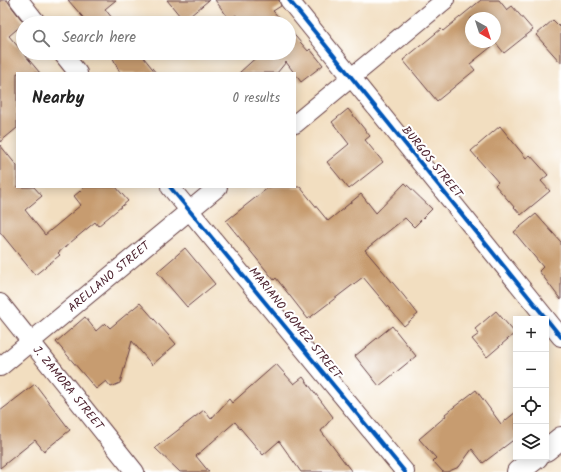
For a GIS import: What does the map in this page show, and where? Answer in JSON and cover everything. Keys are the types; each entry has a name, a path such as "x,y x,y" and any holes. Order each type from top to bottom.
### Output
{"street":[{"path":"19,0 32,16"},
{"name":"BURGOS STREET","path":"289,0 561,337"},
{"path":"296,123 445,0"},
{"path":"68,60 77,72"},
{"name":"MARIANO GOMEZ STREET","path":"171,188 405,472"},
{"name":"ARELLANO STREET","path":"0,367 217,188"},
{"name":"J. ZAMORA STREET","path":"0,304 136,472"},
{"path":"549,448 561,438"},
{"path":"518,472 533,460"}],"building":[{"path":"0,0 7,0 19,16 16,16 16,30 9,36 16,44 16,60 29,60 39,72 16,72 16,129 0,142"},
{"path":"68,0 116,0 105,9 110,16 82,16"},
{"path":"167,0 209,0 190,16 180,16"},
{"path":"215,0 279,0 281,6 273,11 278,16 227,16"},
{"path":"481,0 499,0 507,10 512,6 533,30 504,53 500,48 501,12 466,12"},
{"path":"465,13 465,48 490,48 470,64 475,70 437,101 403,60 441,29 443,31"},
{"path":"553,20 561,28 561,63 536,35"},
{"path":"296,37 308,51 310,49 323,65 301,82 296,75 296,72 294,72 286,62 278,72 240,72 253,60 296,60"},
{"path":"114,60 146,60 155,72 120,72"},
{"path":"348,109 370,136 365,140 383,162 349,189 327,162 349,144 332,122"},
{"path":"500,126 526,158 530,155 548,175 541,181 550,191 521,215 495,185 498,182 471,151"},
{"path":"0,145 16,165 16,188 35,188 42,196 25,210 45,235 81,205 74,196 84,188 117,188 128,201 98,226 95,222 58,253 60,255 35,275 0,232"},
{"path":"405,183 432,209 414,227 405,218 365,250 418,314 404,326 363,277 308,319 276,278 274,280 226,221 268,188 300,187 328,221 361,194 376,213"},
{"path":"536,214 561,242 561,300 539,271 543,267 514,232"},
{"path":"185,248 215,284 187,307 157,272"},
{"path":"140,303 176,344 152,365 132,341 120,383 111,387 106,381 96,389 56,342 85,317 96,331 105,323 110,328"},
{"path":"496,311 513,331 513,335 487,357 472,339 479,334 475,329"},
{"path":"392,326 416,356 379,386 355,356"},
{"path":"276,364 294,384 303,377 333,417 321,431 352,472 301,472 279,441 263,455 235,422 196,456 209,472 180,472 155,448 204,410 211,419 229,399 232,403"},
{"path":"35,384 70,430 44,451 35,440 0,468 0,411"},
{"path":"476,390 501,424 513,414 513,440 483,463 472,449 459,467 443,472 433,461 436,458 419,439 446,416 445,414"}],"cycle path":[{"path":"289,0 561,337"},
{"path":"171,188 405,472"}]}
